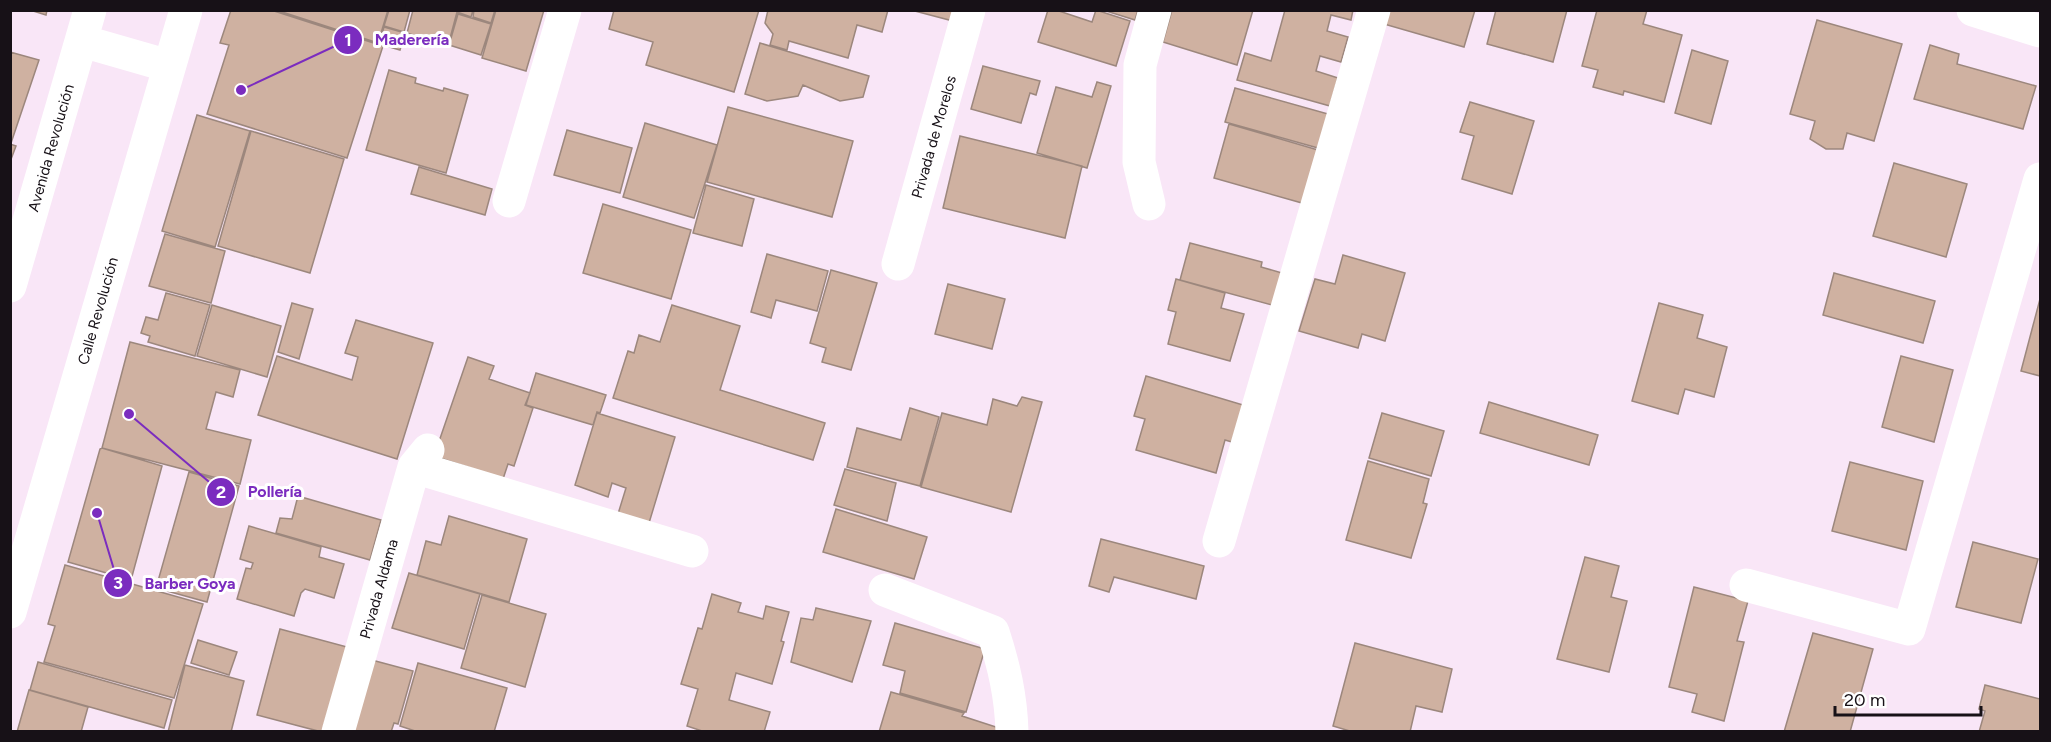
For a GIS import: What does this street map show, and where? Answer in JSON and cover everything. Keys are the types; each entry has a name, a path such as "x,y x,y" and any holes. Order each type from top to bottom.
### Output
{"street":[{"name":"Calle Revolución","path":"10,612 186,10"},
{"path":"509,201 565,10"},
{"name":"Privada de Morelos","path":"898,264 969,10"},
{"path":"1149,204 1138,162 1140,65 1155,10"},
{"path":"1219,541 1374,10"},
{"path":"1973,10 2040,31"},
{"path":"86,26 169,66"},
{"name":"Avenida Revolución","path":"10,286 86,26"},
{"path":"1746,585 1909,629 2040,179"},
{"name":"Privada Aldama","path":"338,732 421,459 692,551"},
{"path":"885,590 993,633 1011,702 1012,732"}],"building":[{"path":"30,10 47,10 46,15"},
{"path":"231,10 271,10 383,46 347,158 207,114 229,45 220,43"},
{"path":"276,10 388,10 378,43"},
{"path":"389,10 410,10 404,32 384,26"},
{"path":"413,10 473,10 471,17 457,12 448,46 407,33"},
{"path":"474,10 495,10 491,23 473,17"},
{"path":"496,10 544,10 526,71 482,58"},
{"path":"614,10 759,10 734,92 646,65 653,42 609,29"},
{"path":"768,10 888,10 882,32 857,25 848,58 789,41 787,50 770,45 773,34 765,23"},
{"path":"911,10 955,10 953,21"},
{"path":"1048,10 1056,10 1092,22 1096,10 1130,21 1116,66 1038,42"},
{"path":"1103,10 1138,10 1135,20"},
{"path":"1172,10 1253,10 1237,65 1163,42"},
{"path":"1285,10 1353,10 1351,20 1331,15 1327,31 1348,37 1341,62 1320,56 1316,71 1338,78 1330,106 1237,80 1245,53 1271,61"},
{"path":"1388,10 1475,10 1464,47 1384,24"},
{"path":"1496,10 1567,10 1553,62 1487,44"},
{"path":"1597,10 1647,10 1643,24 1682,35 1664,102 1624,91 1623,95 1593,87 1598,70 1582,66"},
{"path":"458,14 491,24 481,55 449,45"},
{"path":"1817,20 1902,44 1874,141 1847,133 1843,149 1826,149 1810,139 1815,121 1790,114"},
{"path":"384,27 405,33 400,50 379,44"},
{"path":"760,43 869,76 863,97 840,101 803,85 798,96 767,101 745,94"},
{"path":"1930,45 1959,54 1957,64 2036,86 2023,129 1914,99"},
{"path":"1692,50 1728,61 1711,124 1675,113"},
{"path":"10,52 39,60 11,143 10,142"},
{"path":"983,66 1040,81 1036,95 1030,93 1021,123 971,109"},
{"path":"389,70 416,78 415,83 468,95 446,173 366,150"},
{"path":"1097,82 1111,86 1087,168 1037,153 1056,87 1092,97"},
{"path":"1235,88 1328,114 1318,148 1225,122"},
{"path":"1470,102 1534,121 1512,194 1462,179 1474,136 1460,132"},
{"path":"728,107 853,141 832,217 707,182"},
{"path":"197,115 250,131 215,247 162,231"},
{"path":"645,123 717,145 694,218 623,197"},
{"path":"1229,124 1318,150 1302,203 1214,178"},
{"path":"567,130 632,148 620,193 554,175"},
{"path":"251,131 344,159 310,273 218,246"},
{"path":"960,136 1082,166 1065,238 943,208"},
{"path":"10,144 16,146 10,162"},
{"path":"1894,163 1967,184 1946,257 1873,236"},
{"path":"419,167 492,189 485,215 411,194"},
{"path":"706,185 754,199 742,246 693,233"},
{"path":"603,204 691,230 671,299 583,273"},
{"path":"165,234 225,251 211,303 149,286"},
{"path":"1190,243 1262,262 1261,267 1282,273 1272,305 1180,280"},
{"path":"767,254 828,271 817,311 776,300 771,318 751,312"},
{"path":"1343,255 1405,273 1385,341 1362,334 1358,348 1299,331 1315,279 1335,284"},
{"path":"831,270 877,283 851,370 822,362 826,348 810,343"},
{"path":"1834,273 1935,301 1923,343 1823,315"},
{"path":"1176,279 1225,293 1221,308 1244,314 1230,361 1168,344 1176,312 1168,310"},
{"path":"948,284 1005,299 992,349 935,334"},
{"path":"166,293 210,305 195,356 148,342 150,336 141,333 146,317 158,320"},
{"path":"2040,299 2040,376 2021,371"},
{"path":"292,303 313,309 299,359 278,352"},
{"path":"1659,303 1703,315 1697,338 1727,347 1714,397 1685,389 1678,414 1632,401"},
{"path":"212,305 281,326 267,377 197,356"},
{"path":"672,305 740,326 720,390 825,423 813,460 613,398 628,351 634,353 639,335 660,342"},
{"path":"356,320 433,343 397,459 258,415 277,356 352,380 358,357 345,353"},
{"path":"130,342 240,370 233,397 216,392 206,429 251,440 240,484 102,448"},
{"path":"1901,356 1953,370 1934,442 1882,427"},
{"path":"468,357 494,366 489,379 530,393 525,405 533,408 514,466 508,464 503,479 434,456"},
{"path":"536,373 606,395 593,425 526,405"},
{"path":"1146,376 1243,405 1232,442 1225,440 1216,473 1136,450 1145,419 1134,416"},
{"path":"1022,397 1042,402 1011,512 921,487 942,413 987,425 993,399 1017,406"},
{"path":"1489,402 1598,435 1589,465 1480,433"},
{"path":"910,408 939,417 920,486 847,467 857,428 901,440"},
{"path":"597,413 675,437 649,523 618,514 626,488 612,483 608,497 575,485"},
{"path":"1382,413 1444,431 1431,476 1369,458"},
{"path":"102,448 162,466 131,580 68,562"},
{"path":"1368,461 1429,479 1423,503 1427,504 1411,558 1346,540"},
{"path":"1850,462 1923,481 1906,550 1832,531"},
{"path":"845,469 896,483 887,521 834,505"},
{"path":"189,472 239,486 207,602 156,588"},
{"path":"298,496 381,520 370,560 276,533 280,518 292,519"},
{"path":"836,509 927,537 914,579 823,552"},
{"path":"449,516 527,539 509,602 417,575 426,541 441,545"},
{"path":"249,526 321,547 319,557 344,564 334,598 305,589 301,593 294,616 237,599 246,568 251,569 253,563 240,559"},
{"path":"1101,539 1204,566 1196,599 1114,577 1109,592 1089,586"},
{"path":"1973,542 2038,559 2021,623 1956,607"},
{"path":"1585,557 1619,566 1611,597 1627,601 1609,672 1557,659"},
{"path":"65,565 203,604 174,698 44,662 55,626 48,624"},
{"path":"409,573 480,594 464,649 392,628"},
{"path":"1694,587 1748,601 1737,641 1744,642 1724,721 1692,712 1697,694 1669,687"},
{"path":"712,594 741,603 738,612 763,619 766,606 789,612 781,641 784,642 772,684 736,673 729,700 770,712 764,732 705,732 687,726 698,689 681,684 698,628 702,629"},
{"path":"482,595 546,614 525,687 461,668"},
{"path":"816,608 871,621 852,682 791,662 801,618 813,620"},
{"path":"895,623 985,649 966,712 900,693 905,671 883,665"},
{"path":"280,629 347,647 322,732 257,715"},
{"path":"1813,633 1873,649 1850,732 1784,732"},
{"path":"198,640 237,652 229,675 191,663"},
{"path":"1355,643 1452,669 1442,712 1416,706 1410,732 1353,732 1333,726"},
{"path":"368,659 413,671 398,724 394,723 391,732 348,732"},
{"path":"38,662 172,700 164,728 30,690"},
{"path":"418,663 507,688 494,732 418,732 400,726"},
{"path":"185,665 244,681 231,732 168,732"},
{"path":"1985,685 2040,699 2040,732 1979,732 1985,711 1979,709"},
{"path":"29,690 88,707 81,732 17,732"},
{"path":"891,692 964,713 962,716 999,728 998,732 879,732"}],"place":[{"name":"Maderería","path":"241,90"},
{"name":"Pollería","path":"129,414"},
{"name":"Barber Goya","path":"97,513"}]}
